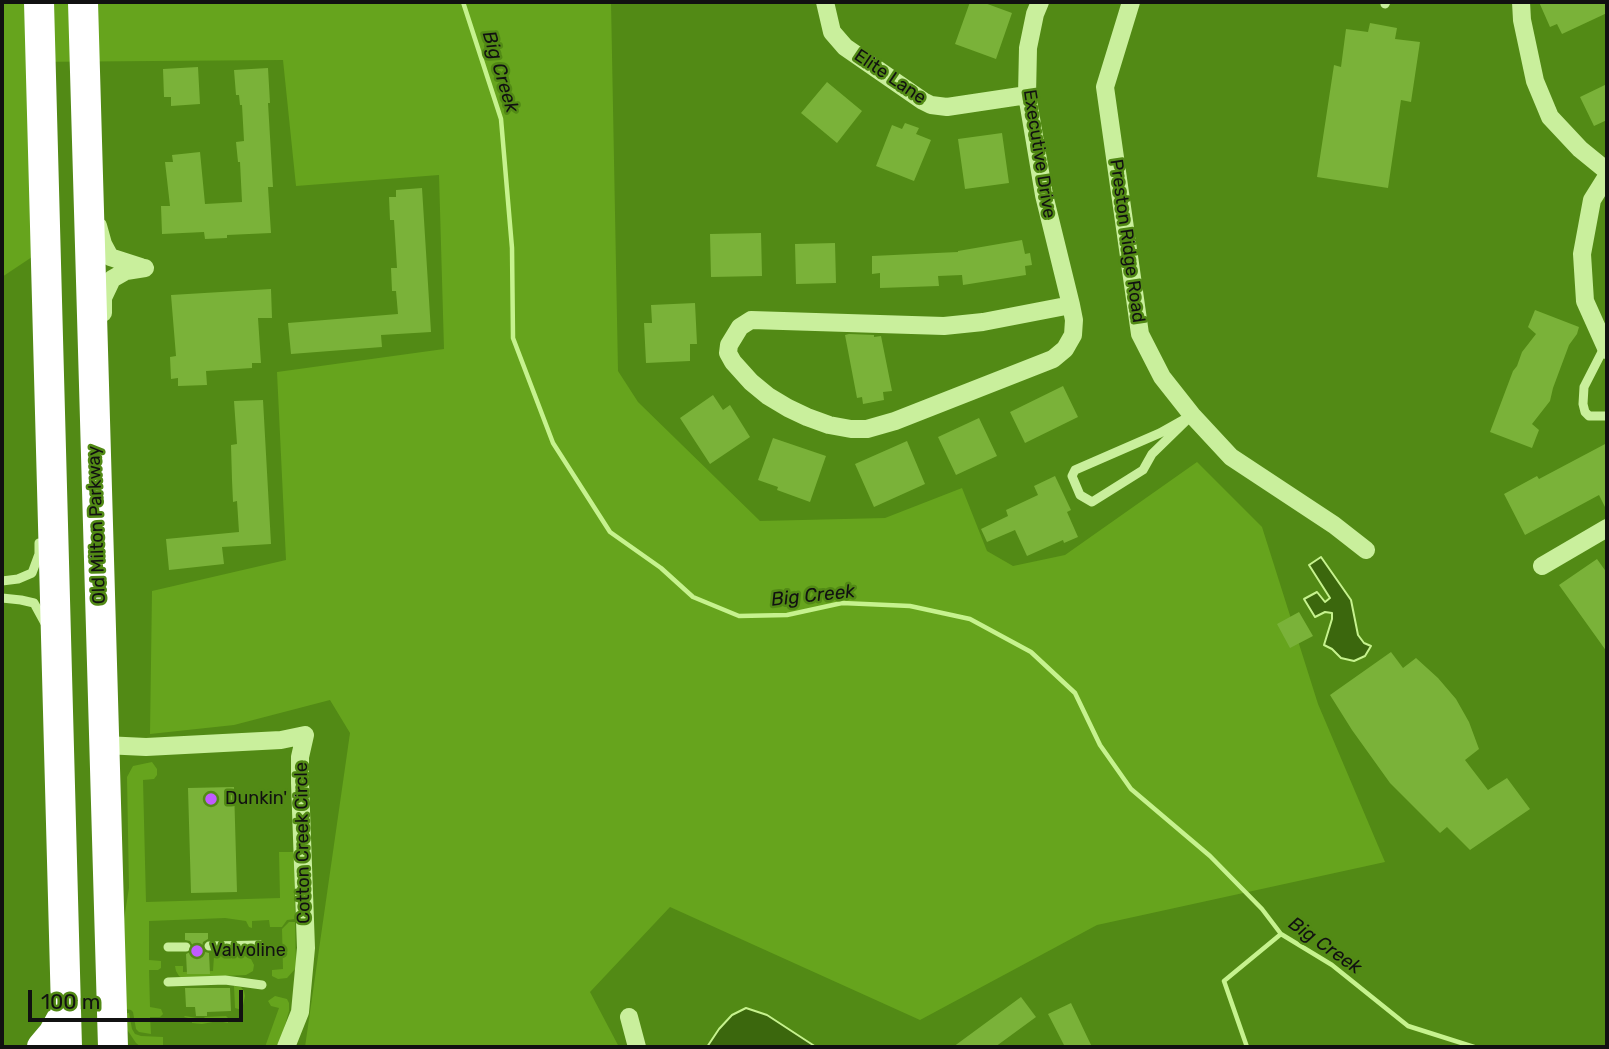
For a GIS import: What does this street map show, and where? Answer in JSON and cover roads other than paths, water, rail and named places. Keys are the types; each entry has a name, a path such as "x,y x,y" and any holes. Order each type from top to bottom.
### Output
{"highway":[{"path":"39,2 67,1047"},
{"name":"Old Milton Parkway","path":"83,2 113,1047"},
{"path":"42,1047 53,1034 66,1007"}],"street":[{"name":"Elite Lane","path":"825,2 832,32 845,47 931,105 947,107 1027,95"},
{"name":"Executive Drive","path":"1040,2 1028,48 1027,95 1044,195 1071,305 1074,320 1073,335 1065,349 1053,359 895,421 867,429 830,425 788,408 751,382 728,353 729,345 740,327 751,320 944,326 983,322 1071,305"},
{"name":"Preston Ridge Road","path":"1131,2 1105,87 1140,334 1162,377 1192,415 1231,457 1334,525 1366,550"},
{"path":"1521,2 1522,20 1535,81 1550,117 1607,173 1592,200 1582,254 1585,300 1606,348"},
{"path":"88,186 103,244 110,257 145,268 126,271 112,279 103,298 106,391 94,423"},
{"path":"1542,566 1607,528"},
{"name":"Cotton Creek Circle","path":"104,745 146,747 281,740 305,735 300,757 300,783 306,948 300,1012 286,1047"},
{"path":"629,1017 637,1047"}],"lane":[{"path":"1606,348 1584,387 1583,404 1589,416 1607,416"},
{"path":"1192,415 1152,454 1143,470 1092,502 1080,495 1072,476 1075,470 1160,433 1192,415"},
{"path":"43,485 50,423"},
{"path":"2,581 18,579 32,573 39,554 39,532"},
{"path":"2,598 34,603 48,628 57,675"},
{"path":"209,946 260,945"},
{"path":"168,947 186,947"},
{"path":"168,982 225,980 262,985"}],"waterway":[{"name":"Big Creek","path":"463,2 501,119 512,248 513,338 553,443 610,532 661,568 693,597 739,616 787,615 842,603 910,606 970,619 1031,652 1075,693 1100,745 1131,789 1210,856 1262,909 1281,934 1332,965 1408,1026 1474,1047"},
{"path":"1247,1047 1224,981 1281,934"}],"place":[{"name":"Dunkin'","path":"211,799"},
{"name":"Valvoline","path":"197,951"}]}
